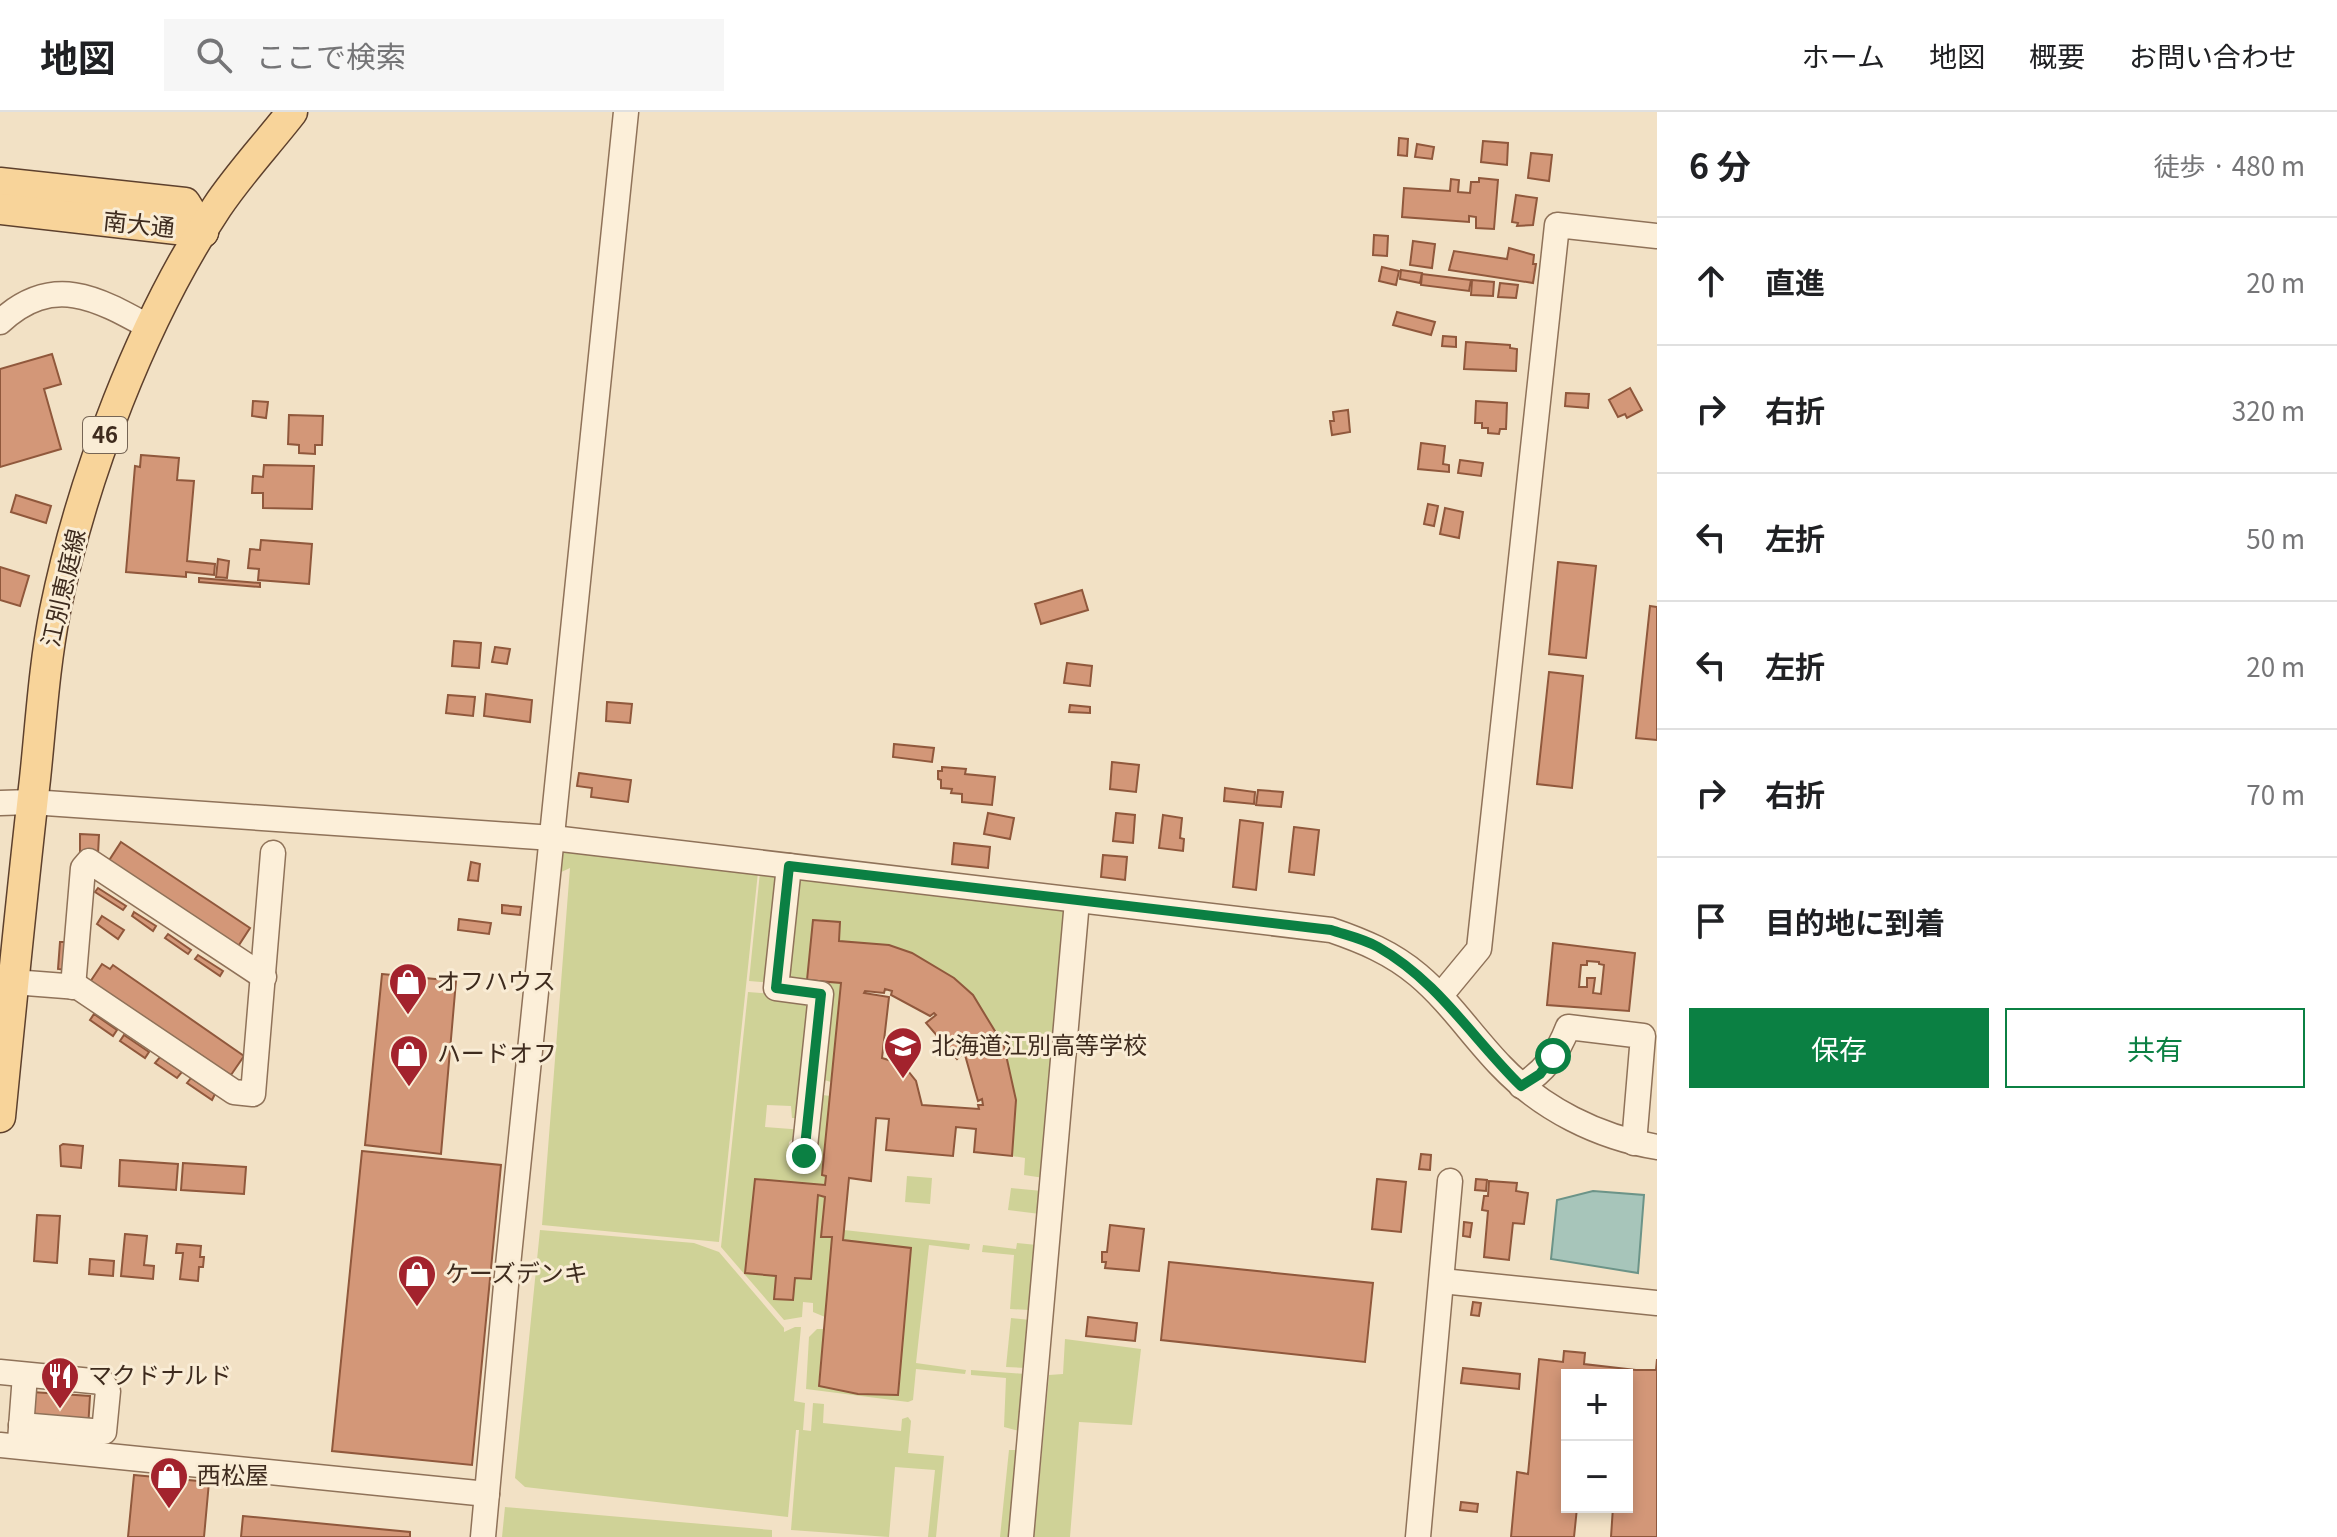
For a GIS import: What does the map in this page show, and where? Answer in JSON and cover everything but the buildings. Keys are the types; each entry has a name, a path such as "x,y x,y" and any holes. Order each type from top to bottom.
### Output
{"main road":[{"name":"江別恵庭線","path":"0,1117 41,698 56,608 106,431 151,328 218,206 292,112"},
{"name":"南大通","path":"0,183 185,203 203,232"},
{"name":"南大通","path":"0,209 203,232"}],"street":[{"path":"483,1537 626,112"},
{"path":"1441,995 1479,949 1557,225 1657,236"},
{"path":"0,322 13,310 45,297 67,293 101,301 151,328"},
{"path":"0,803 31,802 553,838 1331,930 1376,946 1416,973 1441,995 1521,1086 1572,1119 1609,1136 1646,1145 1643,1036 1568,1027 1540,1074 1521,1086"},
{"path":"13,982 78,987 234,1092 253,1094 273,853"},
{"path":"73,987 83,868 89,861 264,977"},
{"path":"789,866 776,988 821,994 804,1156"},
{"path":"1021,1537 1077,901"},
{"path":"1418,1537 1450,1181"},
{"path":"1442,1281 1657,1303"},
{"path":"0,1372 102,1382 108,1391 104,1432 14,1439"},
{"path":"14,1439 25,1375"},
{"path":"14,1439 487,1494"}],"green space":[{"path":"573,850 758,872 719,1242 542,1225 570,868 557,874 558,861 563,852"},
{"path":"760,872 781,875 771,983 749,981"},
{"path":"793,876 1065,908 1044,1178 1024,1175 1025,1158 1012,1156 1016,1100 1004,1046 973,995 954,978 912,953 889,945 839,941 840,922 813,920 807,980 841,983 831,1082 821,1079 827,990 788,983"},
{"path":"748,992 815,1000 805,1118 792,1118 791,1106 767,1105 765,1127 804,1130 789,1142 791,1162 810,1164 819,1098 830,1096 822,1175 826,1176 825,1185 755,1179 745,1272 776,1276 775,1298 793,1300 795,1278 811,1278 818,1195 825,1197 821,1236 832,1237 825,1317 813,1312 813,1303 803,1302 802,1317 784,1320 721,1247"},
{"path":"907,1176 932,1178 930,1204 905,1202"},
{"path":"1011,1188 1042,1191 1040,1214 1008,1210"},
{"path":"540,1230 694,1243 719,1252 784,1328 784,1332 801,1327 794,1401 805,1403 803,1430 811,1431 813,1403 824,1404 823,1423 901,1431 902,1419 908,1417 911,1421 908,1453 944,1456 936,1537 928,1537 935,1470 895,1467 889,1537 791,1530 799,1430 796,1430 788,1517 525,1487 515,1478"},
{"path":"844,1230 970,1244 969,1250 929,1245 916,1363 966,1370 965,1374 916,1369 913,1400 908,1402 806,1389 809,1337 817,1329 824,1329 818,1386 858,1394 898,1395 911,1248 843,1240"},
{"path":"1017,1243 1037,1245 1031,1310 1010,1309 1014,1255 982,1252 983,1245 1016,1249"},
{"path":"1011,1318 1030,1320 1026,1368 1006,1367"},
{"path":"1065,1339 1141,1349 1132,1425 1079,1422 1070,1537 1034,1537 1049,1375 1063,1374"},
{"path":"971,1370 1025,1374 1019,1431 1004,1427 1006,1378 971,1375"},
{"path":"1009,1450 1017,1450 1009,1537 1000,1537"},
{"path":"505,1507 772,1530 772,1537 502,1537"}],"water":[{"path":"1593,1191 1644,1195 1638,1273 1551,1259 1557,1200"}],"place":[{"name":"オフハウス","path":"408,1016"},
{"name":"北海道江別高等学校","path":"903,1080"},
{"name":"ハードオフ","path":"409,1088"},
{"name":"ケーズデンキ","path":"417,1308"},
{"name":"マクドナルド","path":"60,1410"},
{"name":"西松屋","path":"169,1510"}],"route":[{"path":"804,1156 821,994 776,988 789,866 1331,930 1376,946 1416,973 1441,995 1521,1086 1540,1074 1553,1056"}]}
